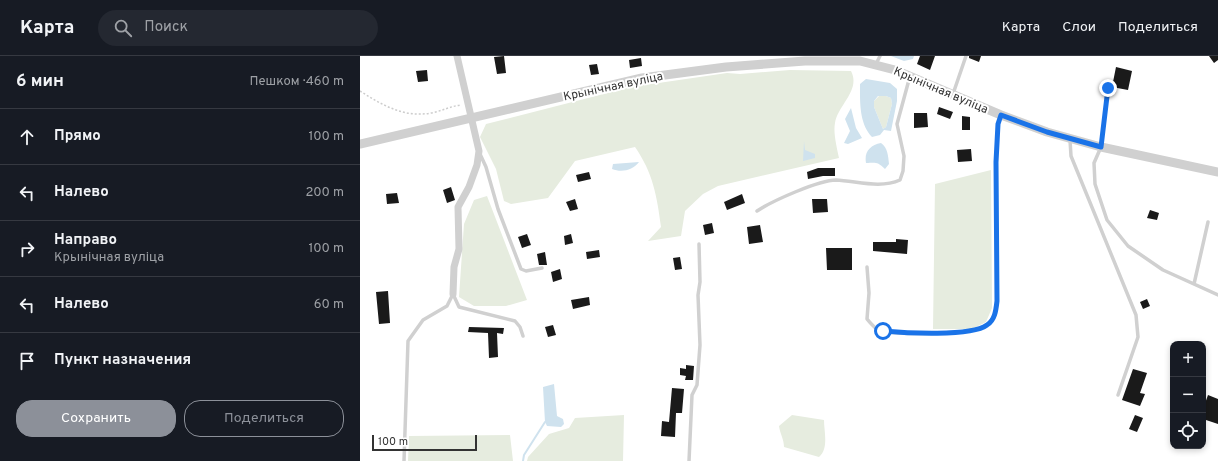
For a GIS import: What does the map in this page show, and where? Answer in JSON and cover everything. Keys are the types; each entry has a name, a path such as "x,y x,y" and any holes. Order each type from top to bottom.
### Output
{"street":[{"path":"453,294 454,267 459,249 458,207 469,187 477,165 479,151 457,56"},
{"name":"Крынічная вуліца","path":"360,144 642,78 689,70 804,61 878,60 910,76 1001,115 1047,132 1101,147 1218,172"}],"lane":[{"path":"953,94 966,56"},
{"path":"757,211 769,203 798,192 808,186 835,180 884,184 900,180 903,172 904,156 897,124 910,76"},
{"path":"1108,88 1101,147 1094,163 1095,184 1106,220 1128,246 1163,270 1218,295"},
{"path":"867,267 869,293 868,319 874,327 883,331 911,333 973,331 987,325 993,319 997,301 996,162 998,124 1001,115"},
{"path":"1069,139 1071,156 1136,315 1138,337 1118,395"},
{"path":"479,151 486,167 498,209 521,269 542,268"},
{"path":"1194,284 1208,222"},
{"path":"689,461 692,395 697,385 700,345 698,295 700,282 699,244"},
{"path":"453,294 459,307 515,321 520,327 523,336"},
{"path":"404,461 408,341 423,320 447,306 453,294"}],"path":[{"path":"360,90 392,110 408,114 431,113 455,105 468,104"}],"shaded area":[{"path":"790,70 851,71 853,85 835,123 835,136 839,158 718,186 703,194 685,211 681,236 648,241 661,227 653,185 646,166 635,147 575,161 548,198 511,204 504,201 496,169 480,137 486,124 631,87 727,73 740,74"},
{"path":"879,96 891,98 892,104 886,127 883,129 874,107 874,101"},
{"path":"991,170 992,308 986,322 972,329 933,329 935,184"},
{"path":"487,196 527,300 506,306 474,306 459,297 464,224 474,200"},
{"path":"624,415 623,461 527,461 528,457 549,434 569,428 575,418"},
{"path":"792,415 824,420 825,445 819,457 784,447 779,426"},
{"path":"510,435 513,461 408,461 409,436"}],"water":[{"path":"891,56 914,56 913,59 904,61"},
{"path":"866,79 890,83 897,89 897,101 891,131 884,130 880,135 872,137 868,132 862,119 860,84","holes":["878,96 886,96 891,98 892,104 886,127 883,129 874,107 874,101"]},
{"path":"851,108 856,128 862,138 848,144 844,143 850,131 845,119"},
{"path":"804,141 805,150 815,154 815,158 803,161"},
{"path":"881,143 885,147 888,155 889,164 885,169 878,164 866,163 867,152 874,145"},
{"path":"639,162 634,167 627,170 620,171 612,169 613,164"},
{"path":"554,384 557,416 563,419 564,424 561,427 547,426 545,422 543,387"}],"building":[{"path":"504,56 506,73 497,74 494,57"},
{"path":"920,56 935,56 930,70 917,64"},
{"path":"969,56 981,56 979,62 969,58"},
{"path":"1209,56 1218,56 1218,60 1214,63"},
{"path":"641,58 642,66 630,68 629,60"},
{"path":"597,64 599,74 591,75 589,65"},
{"path":"1116,67 1132,71 1128,90 1112,87"},
{"path":"427,70 428,81 418,82 416,71"},
{"path":"939,107 953,112 950,119 937,114"},
{"path":"914,113 927,113 928,127 914,128"},
{"path":"962,116 970,117 970,130 962,130"},
{"path":"971,149 972,161 958,162 957,150"},
{"path":"818,168 835,168 835,176 823,176 808,179 807,172"},
{"path":"589,172 591,179 578,182 576,175"},
{"path":"451,187 455,200 447,203 443,190"},
{"path":"397,193 399,203 387,204 386,194"},
{"path":"742,194 745,203 727,210 724,202"},
{"path":"575,199 578,209 570,211 566,202"},
{"path":"812,199 827,199 828,212 813,213"},
{"path":"1150,210 1159,213 1157,220 1147,218"},
{"path":"712,223 714,233 705,235 703,225"},
{"path":"760,225 763,242 749,244 747,227"},
{"path":"527,234 531,245 522,248 518,237"},
{"path":"571,234 573,243 565,245 564,236"},
{"path":"896,239 908,240 907,254 873,251 873,242 896,242"},
{"path":"826,248 852,248 852,270 827,270"},
{"path":"599,250 600,257 587,259 586,252"},
{"path":"545,252 547,265 539,265 537,254"},
{"path":"680,257 682,269 675,270 673,258"},
{"path":"560,269 562,279 553,282 551,272"},
{"path":"388,291 390,323 379,324 376,292"},
{"path":"589,297 590,305 573,309 571,300"},
{"path":"1147,299 1150,306 1143,309 1140,302"},
{"path":"553,325 556,335 548,337 545,327"},
{"path":"469,327 504,328 503,334 497,333 498,357 489,358 488,333 468,332"},
{"path":"686,365 694,366 693,380 685,380 686,376 680,375 680,368 686,369"},
{"path":"1133,369 1147,373 1140,393 1145,394 1140,406 1122,400"},
{"path":"672,388 684,389 682,413 676,413 675,437 661,436 662,421 669,422"},
{"path":"1208,395 1218,399 1218,424 1206,420 1206,401"},
{"path":"1135,415 1143,418 1137,432 1129,429"}],"waterway":[{"path":"523,461 524,455 545,422"}],"route":[{"path":"883,331 911,333 964,332 982,328 993,319 996,312 998,273 996,135 1001,115 1047,132 1101,147 1108,88"}]}
